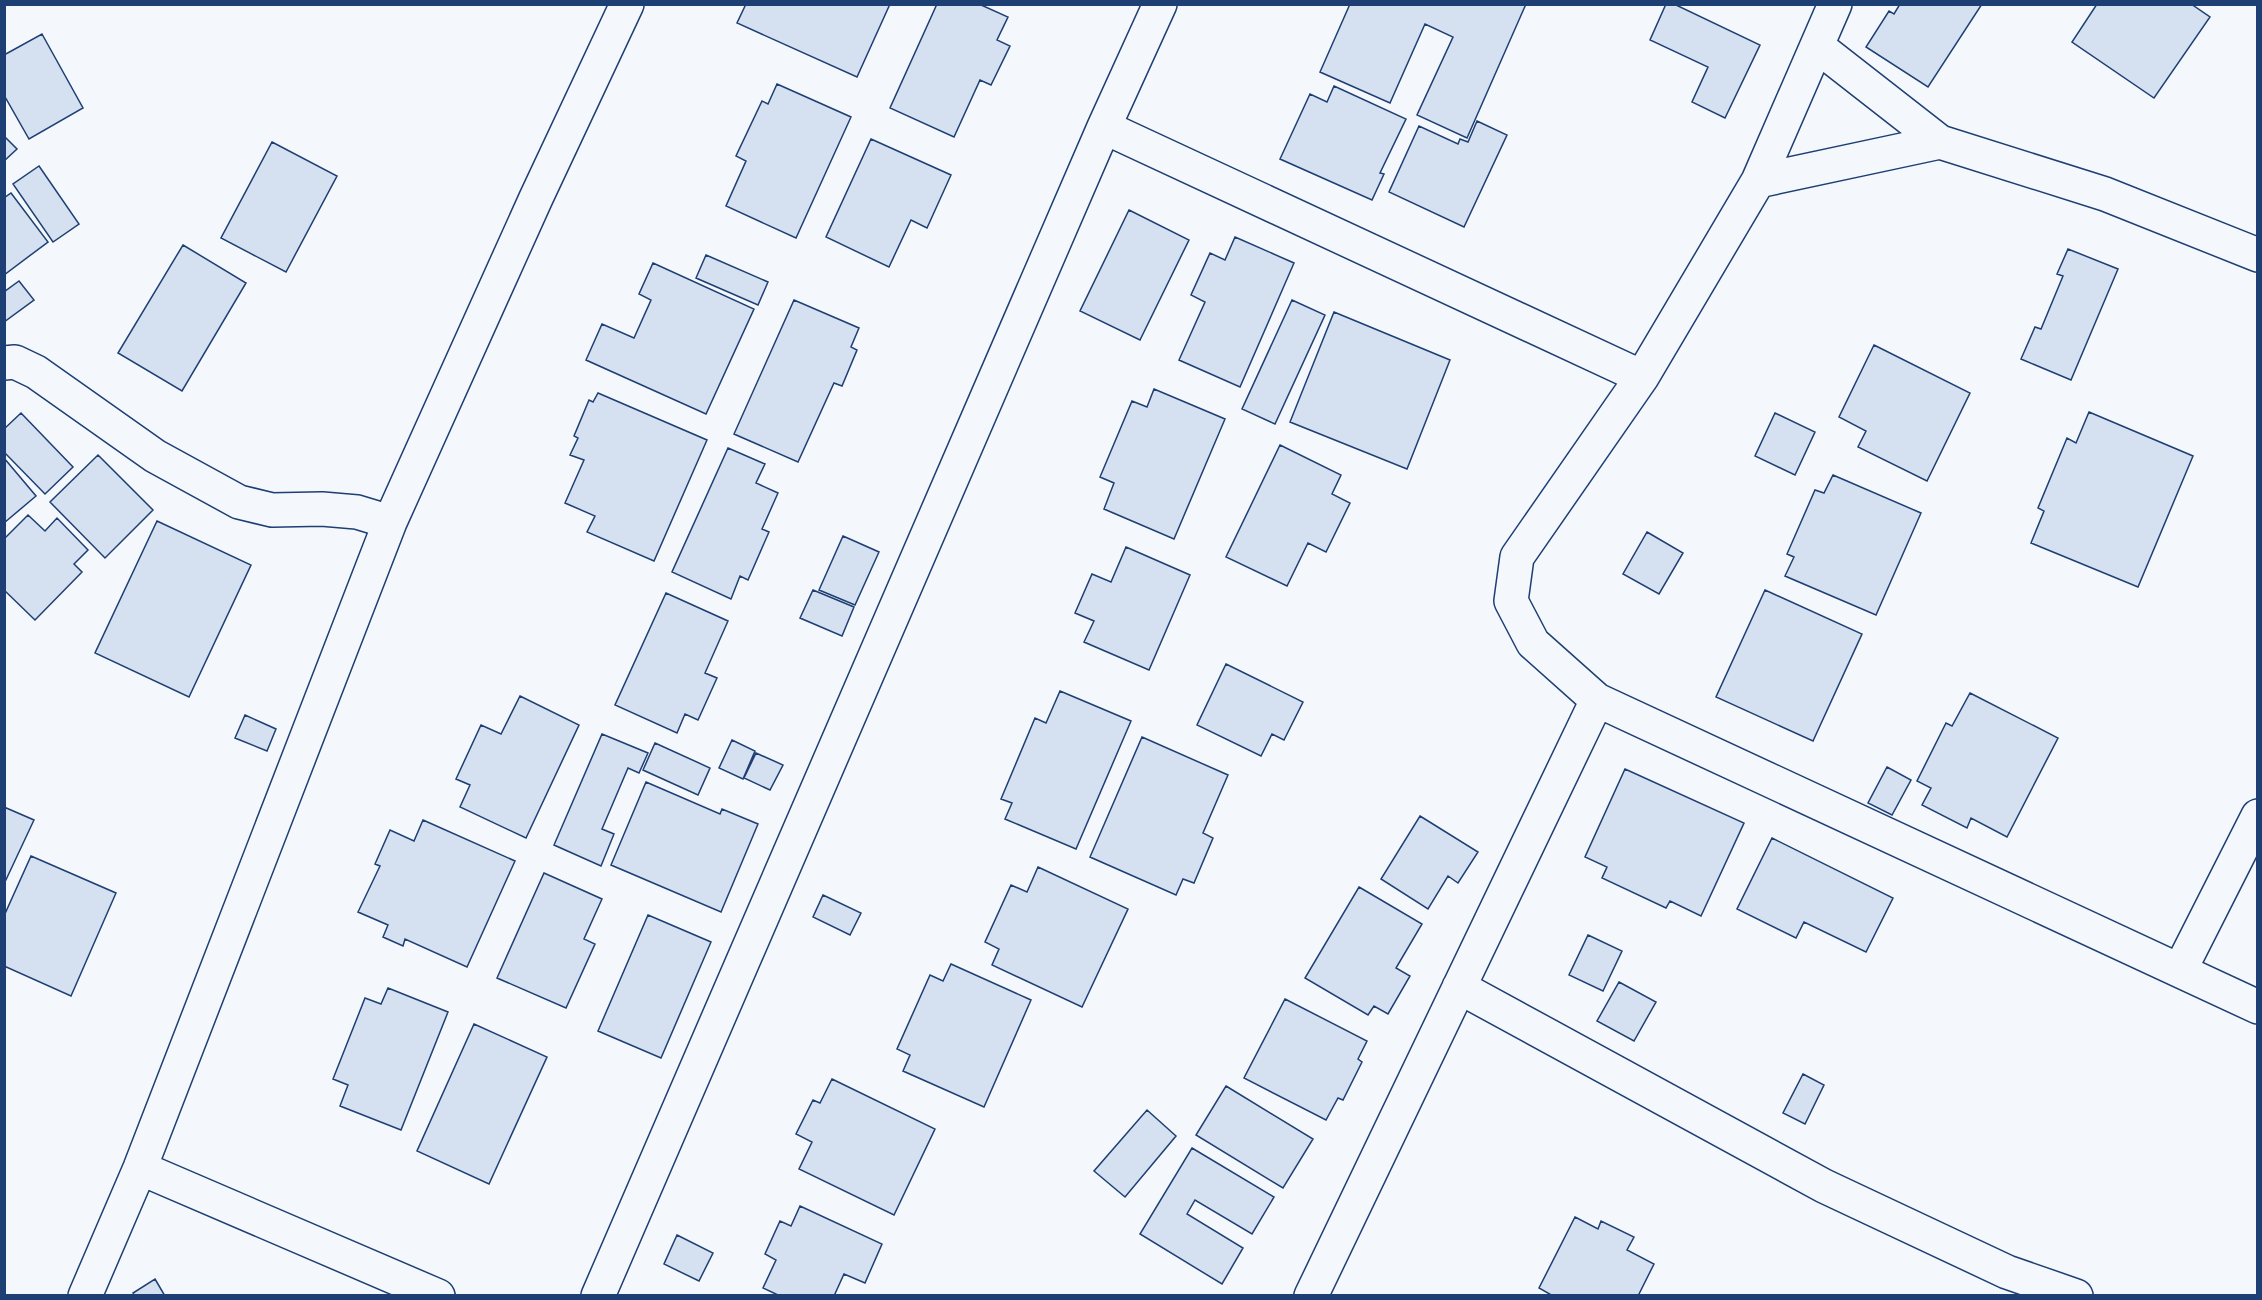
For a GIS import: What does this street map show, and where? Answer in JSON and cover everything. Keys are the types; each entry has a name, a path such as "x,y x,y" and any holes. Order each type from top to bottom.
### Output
{"street":[{"path":"85,1296 140,1168 390,522 627,4"},
{"path":"598,1296 1104,127 1160,4"},
{"path":"1835,4 1758,181 1642,377 1517,557 1511,601 1533,643 1597,700 2258,1007"},
{"path":"1817,46 1940,142 2105,194 2258,255"},
{"path":"1104,127 1642,377"},
{"path":"1758,181 1940,142"},
{"path":"4,363 15,362 36,372 155,456 240,502 272,510 322,509 357,512 390,522"},
{"path":"1311,1296 1597,700"},
{"path":"2180,970 2258,816"},
{"path":"1459,987 2002,1284 2076,1296"},
{"path":"140,1168 438,1296"}],"building":[{"path":"746,4 890,4 857,77 737,23"},
{"path":"937,4 979,4 1008,17 997,40 1010,46 991,85 980,80 954,137 890,108"},
{"path":"1350,4 1526,4 1467,138 1417,115 1453,37 1425,24 1390,103 1320,72"},
{"path":"1666,4 1674,4 1760,45 1725,118 1692,102 1708,67 1650,40"},
{"path":"1900,4 1982,4 1928,87 1866,47 1889,11 1894,14"},
{"path":"2097,4 2191,4 2210,17 2154,98 2072,42"},
{"path":"42,34 83,108 29,139 4,95 4,55"},
{"path":"777,84 851,117 796,238 726,206 746,161 736,156 762,101 768,104"},
{"path":"1334,86 1406,119 1380,173 1384,174 1372,200 1280,159 1310,94 1327,102"},
{"path":"1477,121 1507,135 1464,227 1389,192 1419,126 1458,144 1460,139 1468,142"},
{"path":"4,136 17,149 4,161"},
{"path":"871,139 951,175 927,228 911,220 889,267 826,237"},
{"path":"272,142 337,176 286,272 221,238"},
{"path":"39,166 79,224 53,242 13,184"},
{"path":"11,193 48,242 4,275 4,198"},
{"path":"1129,210 1189,240 1140,340 1080,311"},
{"path":"1235,237 1294,263 1240,387 1179,360 1205,302 1191,295 1210,253 1225,260"},
{"path":"183,245 246,283 182,391 118,353"},
{"path":"2068,249 2118,269 2071,380 2021,359 2035,327 2041,329 2063,276 2057,274"},
{"path":"706,255 768,282 758,305 696,278"},
{"path":"653,263 754,309 706,414 586,360 602,324 634,338 651,300 639,294"},
{"path":"19,281 34,300 4,322 4,292"},
{"path":"794,300 859,328 851,347 857,350 842,386 834,383 798,462 734,434"},
{"path":"1292,300 1325,315 1275,424 1242,409"},
{"path":"1334,312 1450,360 1407,469 1290,422"},
{"path":"1874,345 1970,393 1927,481 1858,447 1866,431 1839,417"},
{"path":"1154,389 1225,419 1174,539 1104,509 1114,483 1100,477 1132,401 1147,407"},
{"path":"598,393 707,440 654,561 587,532 595,516 565,503 584,460 570,455 578,438 574,436 589,400 593,402"},
{"path":"2089,412 2193,456 2138,587 2031,543 2044,511 2038,508 2067,438 2076,443"},
{"path":"21,413 73,467 45,494 4,452 4,429"},
{"path":"1775,413 1815,432 1795,475 1755,456"},
{"path":"1280,445 1341,475 1332,494 1350,503 1326,552 1308,543 1287,586 1226,557"},
{"path":"728,448 765,464 756,483 778,493 762,529 769,532 748,580 740,576 731,599 672,572"},
{"path":"98,455 153,510 105,558 50,502"},
{"path":"4,458 36,496 4,523"},
{"path":"1833,475 1921,513 1876,615 1785,576 1794,557 1787,554 1815,490 1824,493"},
{"path":"28,515 45,531 57,518 88,550 74,564 82,572 35,620 4,590 4,539"},
{"path":"157,521 251,565 189,697 95,653"},
{"path":"1647,532 1683,553 1659,594 1623,574"},
{"path":"843,536 879,552 855,605 819,590"},
{"path":"1126,547 1190,575 1149,670 1084,642 1094,621 1075,613 1092,574 1111,582"},
{"path":"813,590 854,607 842,636 800,618"},
{"path":"1765,590 1862,634 1813,741 1716,697"},
{"path":"666,593 728,621 705,673 717,678 698,720 685,714 677,733 615,705"},
{"path":"1226,664 1303,702 1284,740 1272,734 1261,756 1197,725"},
{"path":"1060,691 1131,721 1076,849 1005,819 1012,803 1001,799 1035,718 1046,723"},
{"path":"1970,693 2058,738 2007,837 1971,818 1967,828 1922,805 1931,788 1917,781 1946,723 1952,726"},
{"path":"520,696 579,725 526,838 460,807 470,785 456,779 481,725 501,734"},
{"path":"245,715 276,729 267,751 235,738"},
{"path":"602,734 648,753 639,773 628,768 602,829 614,834 601,866 554,845"},
{"path":"1142,737 1228,775 1203,833 1213,838 1194,883 1183,879 1176,895 1090,857"},
{"path":"732,740 755,751 743,779 719,768"},
{"path":"655,743 710,768 698,795 643,770"},
{"path":"756,753 783,765 770,790 744,778"},
{"path":"1887,767 1911,780 1892,815 1868,803"},
{"path":"1625,769 1744,823 1701,916 1670,901 1666,908 1602,878 1607,867 1585,857"},
{"path":"646,782 720,814 722,809 758,824 721,912 611,865"},
{"path":"4,807 34,820 4,884"},
{"path":"1420,816 1478,852 1458,883 1448,876 1428,909 1381,879"},
{"path":"423,820 515,861 467,967 405,939 403,946 383,937 388,925 358,912 380,866 375,864 390,830 414,841"},
{"path":"1772,838 1893,898 1866,952 1804,922 1796,938 1737,909"},
{"path":"31,856 116,893 71,996 4,966 4,916"},
{"path":"1038,867 1128,909 1082,1007 992,965 999,949 985,942 1011,885 1027,892"},
{"path":"544,873 602,899 584,939 595,944 566,1008 497,978"},
{"path":"1359,887 1422,924 1396,968 1410,976 1388,1014 1374,1006 1368,1015 1305,978"},
{"path":"823,895 861,913 850,935 813,917"},
{"path":"648,915 711,942 661,1058 598,1031"},
{"path":"1588,935 1622,951 1603,991 1569,975"},
{"path":"951,964 1031,1000 984,1107 903,1071 910,1055 897,1049 930,975 943,981"},
{"path":"1619,982 1656,1002 1634,1041 1597,1021"},
{"path":"388,988 448,1012 401,1130 340,1106 348,1085 333,1079 365,998 381,1004"},
{"path":"1285,999 1367,1041 1358,1059 1362,1062 1343,1100 1338,1098 1326,1120 1244,1078"},
{"path":"474,1024 547,1057 489,1184 417,1151"},
{"path":"1803,1074 1824,1085 1805,1124 1783,1113"},
{"path":"832,1079 935,1129 894,1215 799,1169 812,1142 796,1134 813,1100 820,1103"},
{"path":"1226,1086 1313,1139 1283,1188 1196,1135"},
{"path":"1147,1110 1176,1136 1125,1197 1094,1171"},
{"path":"1192,1148 1274,1197 1252,1234 1195,1200 1187,1214 1243,1248 1222,1284 1140,1234"},
{"path":"800,1206 882,1244 865,1283 844,1274 834,1296 780,1296 763,1288 776,1260 765,1254 780,1221 791,1226"},
{"path":"1575,1217 1598,1229 1601,1221 1634,1237 1627,1250 1654,1264 1638,1296 1553,1296 1539,1288"},
{"path":"677,1235 713,1253 699,1281 664,1264"},
{"path":"155,1279 165,1296 135,1296 133,1293"}]}
